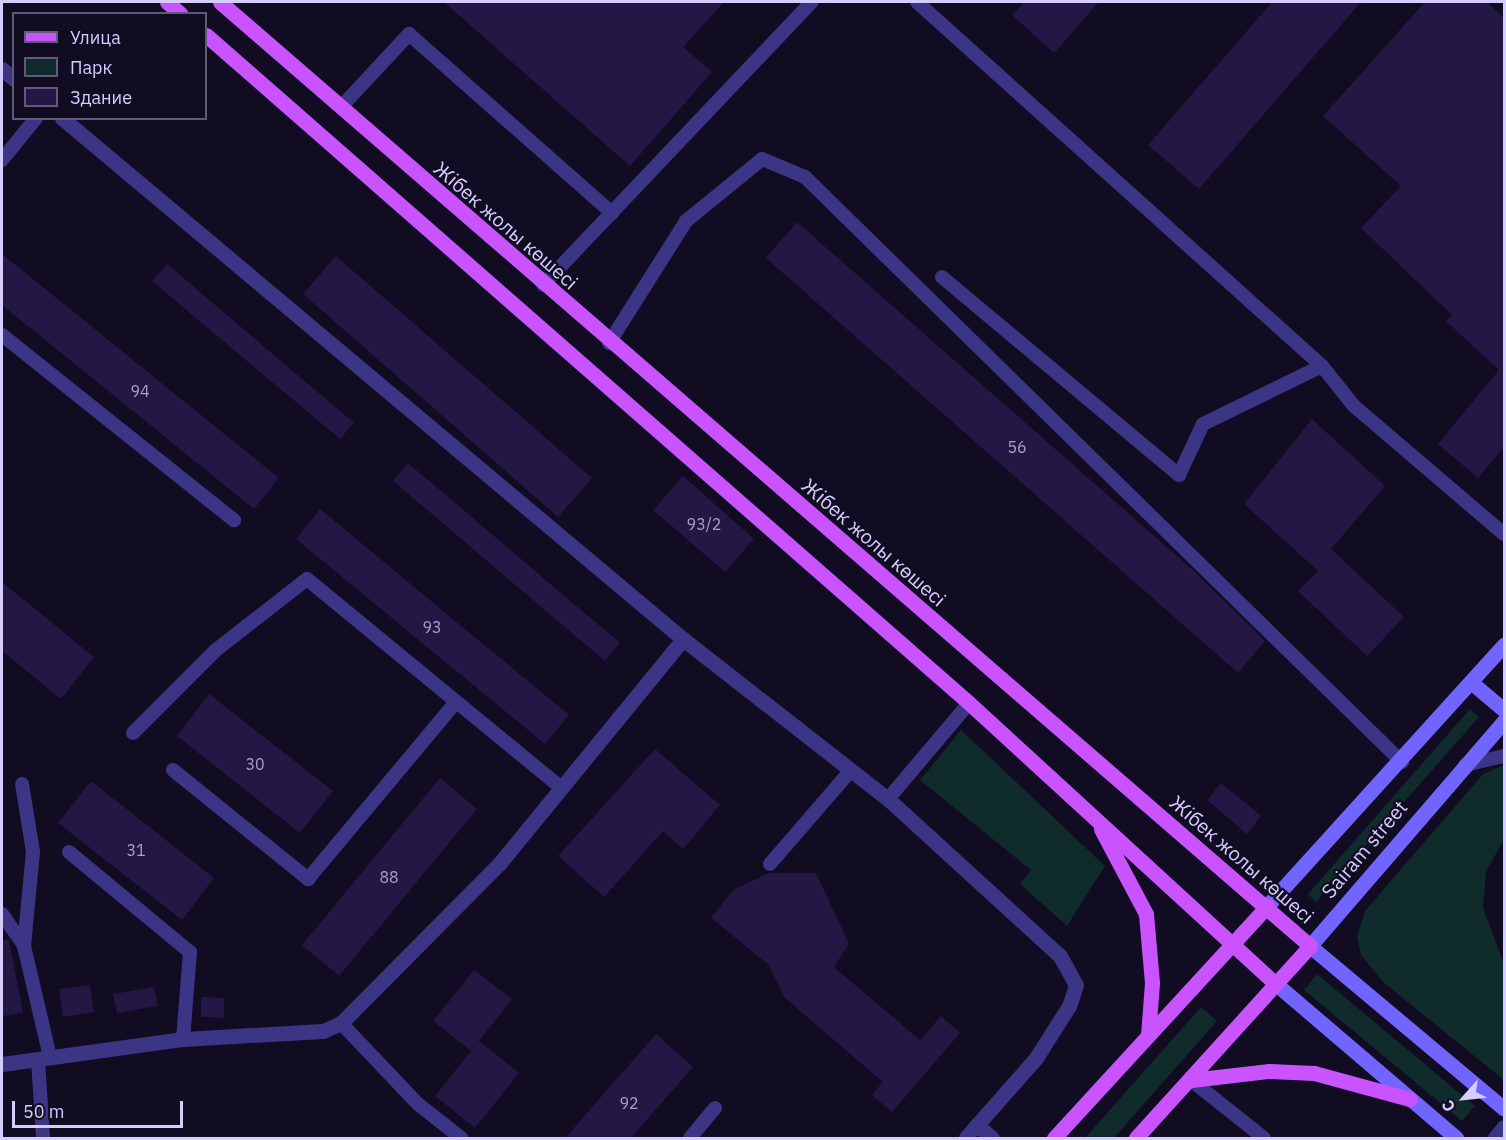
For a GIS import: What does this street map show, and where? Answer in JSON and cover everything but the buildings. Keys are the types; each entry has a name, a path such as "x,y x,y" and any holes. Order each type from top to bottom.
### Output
{"main road":[{"path":"167,2 179,12"},
{"name":"Жібек жолы көшесі","path":"220,2 609,343 1267,906 1310,946 1504,1109"},
{"path":"207,36 969,703 1276,984 1456,1138"},
{"name":"Sairam street","path":"1267,906 1402,762 1504,645"},
{"path":"1472,683 1504,710"},
{"name":"Sairam street","path":"1137,1138 1310,946 1504,721"},
{"path":"1095,819 1146,914 1152,983 1148,1035"},
{"path":"1054,1138 1267,906"},
{"path":"1191,1080 1269,1071 1314,1073 1410,1099"}],"street":[{"path":"64,120 683,639 888,800 1060,956 1076,985 1036,1058 977,1125 992,1138"},
{"path":"2,1064 183,1039 323,1031 341,1023 499,864 559,786 683,639"}],"lane":[{"path":"543,285 812,2"},
{"path":"917,2 1322,366 1354,406 1504,534"},
{"path":"341,107 409,34 612,213"},
{"path":"2,160 34,120"},
{"path":"609,343 686,221 762,159 805,177 1402,762"},
{"path":"942,277 1179,476 1203,424 1322,366"},
{"path":"2,335 234,520"},
{"path":"133,733 216,650 307,579 455,703 559,786"},
{"path":"173,770 308,879 455,703"},
{"path":"888,800 969,703"},
{"path":"1465,765 1504,756"},
{"path":"771,864 851,770"},
{"path":"22,784 33,852 24,946 44,1058 43,1138"},
{"path":"69,852 190,952 183,1039"},
{"path":"2,914 24,946"},
{"path":"341,1023 418,1104 461,1138"},
{"path":"1191,1080 1264,1138"},
{"path":"690,1138 715,1108"},
{"path":"966,1138 977,1125"},
{"path":"1495,1138 1504,1127"}],"green space":[{"path":"1470,709 1479,717 1316,902 1308,894"},
{"path":"961,730 1105,866 1067,926 1020,884 1031,870 920,780"},
{"path":"1504,765 1504,839 1486,872 1483,908 1504,964 1504,1080 1383,982 1361,955 1357,936 1365,911 1483,774"},
{"path":"1317,974 1475,1106 1462,1121 1304,990"},
{"path":"1201,1007 1217,1021 1114,1138 1085,1138"}]}
